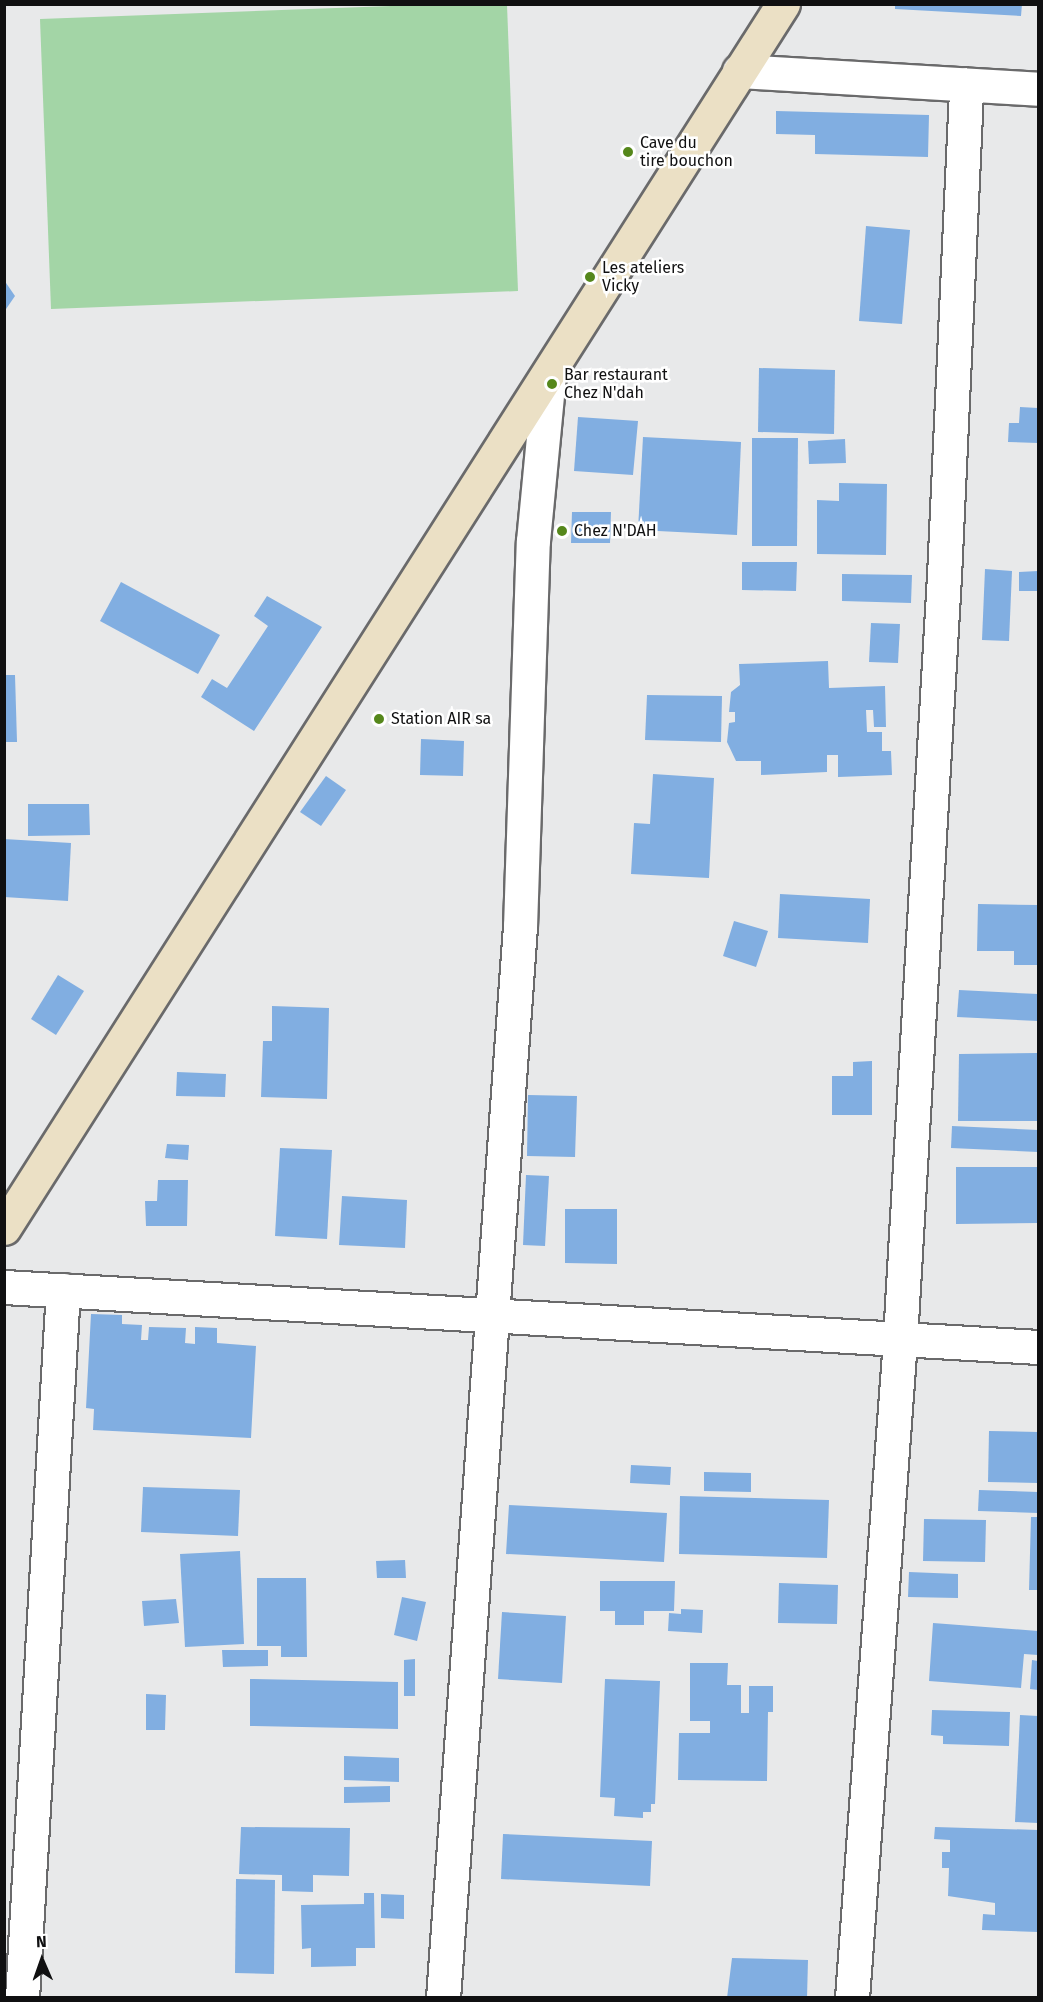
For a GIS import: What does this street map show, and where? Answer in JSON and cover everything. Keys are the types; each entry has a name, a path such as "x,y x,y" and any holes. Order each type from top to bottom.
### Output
{"street":[{"path":"4,1228 783,4"},
{"path":"739,71 1038,89"},
{"path":"852,1998 900,1339 944,588 966,84"},
{"path":"443,1998 520,927 533,541 549,375"},
{"path":"4,1287 1038,1347"},
{"path":"22,1998 63,1290"}],"green space":[{"path":"418,5 507,5 518,291 51,309 40,19"}],"building":[{"path":"895,4 1022,4 1021,16 895,9"},
{"path":"776,111 929,115 928,157 815,154 815,135 776,134"},
{"path":"866,226 910,230 902,324 859,321"},
{"path":"4,280 15,296 4,312"},
{"path":"759,368 835,370 834,434 758,432"},
{"path":"1020,407 1038,408 1038,443 1008,442 1009,423 1019,423"},
{"path":"578,417 638,421 633,475 574,471"},
{"path":"643,437 741,442 737,535 638,530"},
{"path":"752,438 798,438 797,546 752,546"},
{"path":"845,439 846,463 809,464 808,441"},
{"path":"839,483 887,484 886,555 817,554 817,500 839,501"},
{"path":"572,512 611,512 610,543 571,543"},
{"path":"742,562 797,562 796,591 742,590"},
{"path":"985,569 1012,571 1009,641 982,640"},
{"path":"1038,571 1038,591 1019,591 1019,572"},
{"path":"842,574 912,575 911,603 842,601"},
{"path":"121,582 220,635 198,674 100,621"},
{"path":"267,596 322,627 254,731 201,697 212,679 227,688 268,626 254,616"},
{"path":"871,623 900,624 898,663 869,662"},
{"path":"828,661 829,688 885,686 886,727 874,727 873,710 866,710 867,732 882,732 882,751 891,751 892,775 838,777 838,755 827,755 827,772 761,775 761,761 736,761 727,742 729,723 735,722 735,712 729,712 731,692 740,685 739,664"},
{"path":"4,675 15,675 17,742 4,742"},
{"path":"647,695 722,696 721,742 645,740"},
{"path":"421,739 464,741 463,776 420,775"},
{"path":"653,774 714,778 709,878 631,874 634,823 650,824"},
{"path":"326,776 346,790 321,826 300,812"},
{"path":"28,804 89,804 90,835 28,836"},
{"path":"4,839 71,843 68,901 4,897"},
{"path":"780,894 870,899 868,943 778,938"},
{"path":"978,904 1038,905 1038,965 1014,965 1014,951 977,951"},
{"path":"734,921 768,931 756,967 723,956"},
{"path":"58,975 84,991 56,1035 31,1019"},
{"path":"959,990 1038,994 1038,1021 957,1017"},
{"path":"272,1006 329,1008 327,1099 261,1097 263,1041 272,1041"},
{"path":"1038,1053 1038,1121 958,1121 959,1054"},
{"path":"872,1061 872,1115 832,1115 832,1076 853,1076 853,1062"},
{"path":"177,1072 226,1074 225,1097 176,1096"},
{"path":"528,1095 577,1096 575,1157 527,1156"},
{"path":"952,1126 1038,1130 1038,1152 951,1148"},
{"path":"167,1144 189,1145 188,1160 165,1158"},
{"path":"280,1148 332,1150 327,1239 275,1236"},
{"path":"956,1167 1038,1167 1038,1223 956,1224"},
{"path":"526,1175 549,1176 545,1246 523,1245"},
{"path":"158,1180 188,1180 187,1226 146,1226 145,1201 157,1201"},
{"path":"342,1196 407,1200 405,1248 339,1245"},
{"path":"565,1209 617,1209 617,1264 565,1263"},
{"path":"91,1314 122,1315 122,1324 142,1325 141,1340 148,1340 149,1327 186,1328 185,1343 195,1344 195,1327 217,1328 217,1343 256,1346 251,1438 93,1430 94,1409 86,1408"},
{"path":"989,1431 1038,1432 1038,1483 988,1482"},
{"path":"631,1465 671,1467 670,1485 630,1483"},
{"path":"704,1472 751,1473 751,1492 704,1491"},
{"path":"143,1487 240,1490 238,1536 141,1532"},
{"path":"979,1490 1038,1492 1038,1513 978,1511"},
{"path":"680,1496 829,1500 827,1558 679,1554"},
{"path":"509,1505 667,1513 664,1562 506,1554"},
{"path":"1031,1517 1038,1517 1038,1590 1029,1590"},
{"path":"924,1519 986,1520 985,1562 923,1561"},
{"path":"240,1551 244,1644 185,1647 180,1554"},
{"path":"405,1560 406,1578 377,1578 376,1561"},
{"path":"909,1572 958,1574 958,1598 908,1597"},
{"path":"257,1578 306,1578 307,1657 281,1657 281,1646 257,1646"},
{"path":"600,1581 675,1581 674,1611 644,1611 644,1625 615,1625 615,1611 600,1611"},
{"path":"779,1583 838,1585 837,1624 778,1623"},
{"path":"402,1597 426,1602 417,1641 394,1635"},
{"path":"176,1599 179,1623 144,1626 142,1601"},
{"path":"681,1609 703,1610 702,1633 668,1631 669,1613 681,1614"},
{"path":"502,1612 566,1616 562,1683 498,1679"},
{"path":"933,1623 1038,1631 1038,1655 1024,1654 1021,1688 929,1681"},
{"path":"222,1650 268,1650 268,1666 223,1667"},
{"path":"415,1659 415,1696 404,1696 404,1660"},
{"path":"1032,1660 1038,1661 1038,1690 1030,1689"},
{"path":"690,1663 728,1663 727,1685 741,1685 741,1713 749,1713 749,1686 773,1686 773,1712 768,1712 767,1781 678,1780 679,1733 710,1733 710,1721 690,1721"},
{"path":"250,1679 398,1682 398,1729 250,1726"},
{"path":"605,1679 660,1681 655,1804 651,1804 651,1812 643,1812 643,1818 614,1816 615,1798 600,1797"},
{"path":"146,1694 166,1695 165,1730 146,1730"},
{"path":"932,1710 1010,1712 1009,1746 943,1744 943,1736 931,1735"},
{"path":"1020,1715 1038,1716 1038,1823 1015,1822"},
{"path":"344,1756 399,1758 399,1782 344,1780"},
{"path":"390,1786 390,1802 344,1803 344,1787"},
{"path":"241,1827 350,1828 349,1876 313,1875 313,1892 282,1891 282,1875 239,1874"},
{"path":"935,1827 1038,1830 1038,1932 982,1930 983,1914 995,1915 995,1903 948,1896 949,1868 942,1868 942,1852 950,1852 950,1840 934,1839"},
{"path":"503,1834 652,1841 650,1886 501,1879"},
{"path":"236,1879 275,1880 274,1974 235,1973"},
{"path":"364,1893 374,1893 375,1948 356,1948 356,1966 311,1967 311,1948 302,1949 301,1905 364,1904"},
{"path":"381,1894 404,1895 404,1919 381,1918"},
{"path":"732,1958 808,1960 807,1998 727,1998"}],"place":[{"name":"Cave du tire bouchon","path":"628,152"},
{"name":"Les ateliers Vicky","path":"590,277"},
{"name":"Bar restaurant Chez N'dah","path":"552,384"},
{"name":"Chez N'DAH","path":"562,531"},
{"name":"Station AIR sa","path":"379,719"}]}
